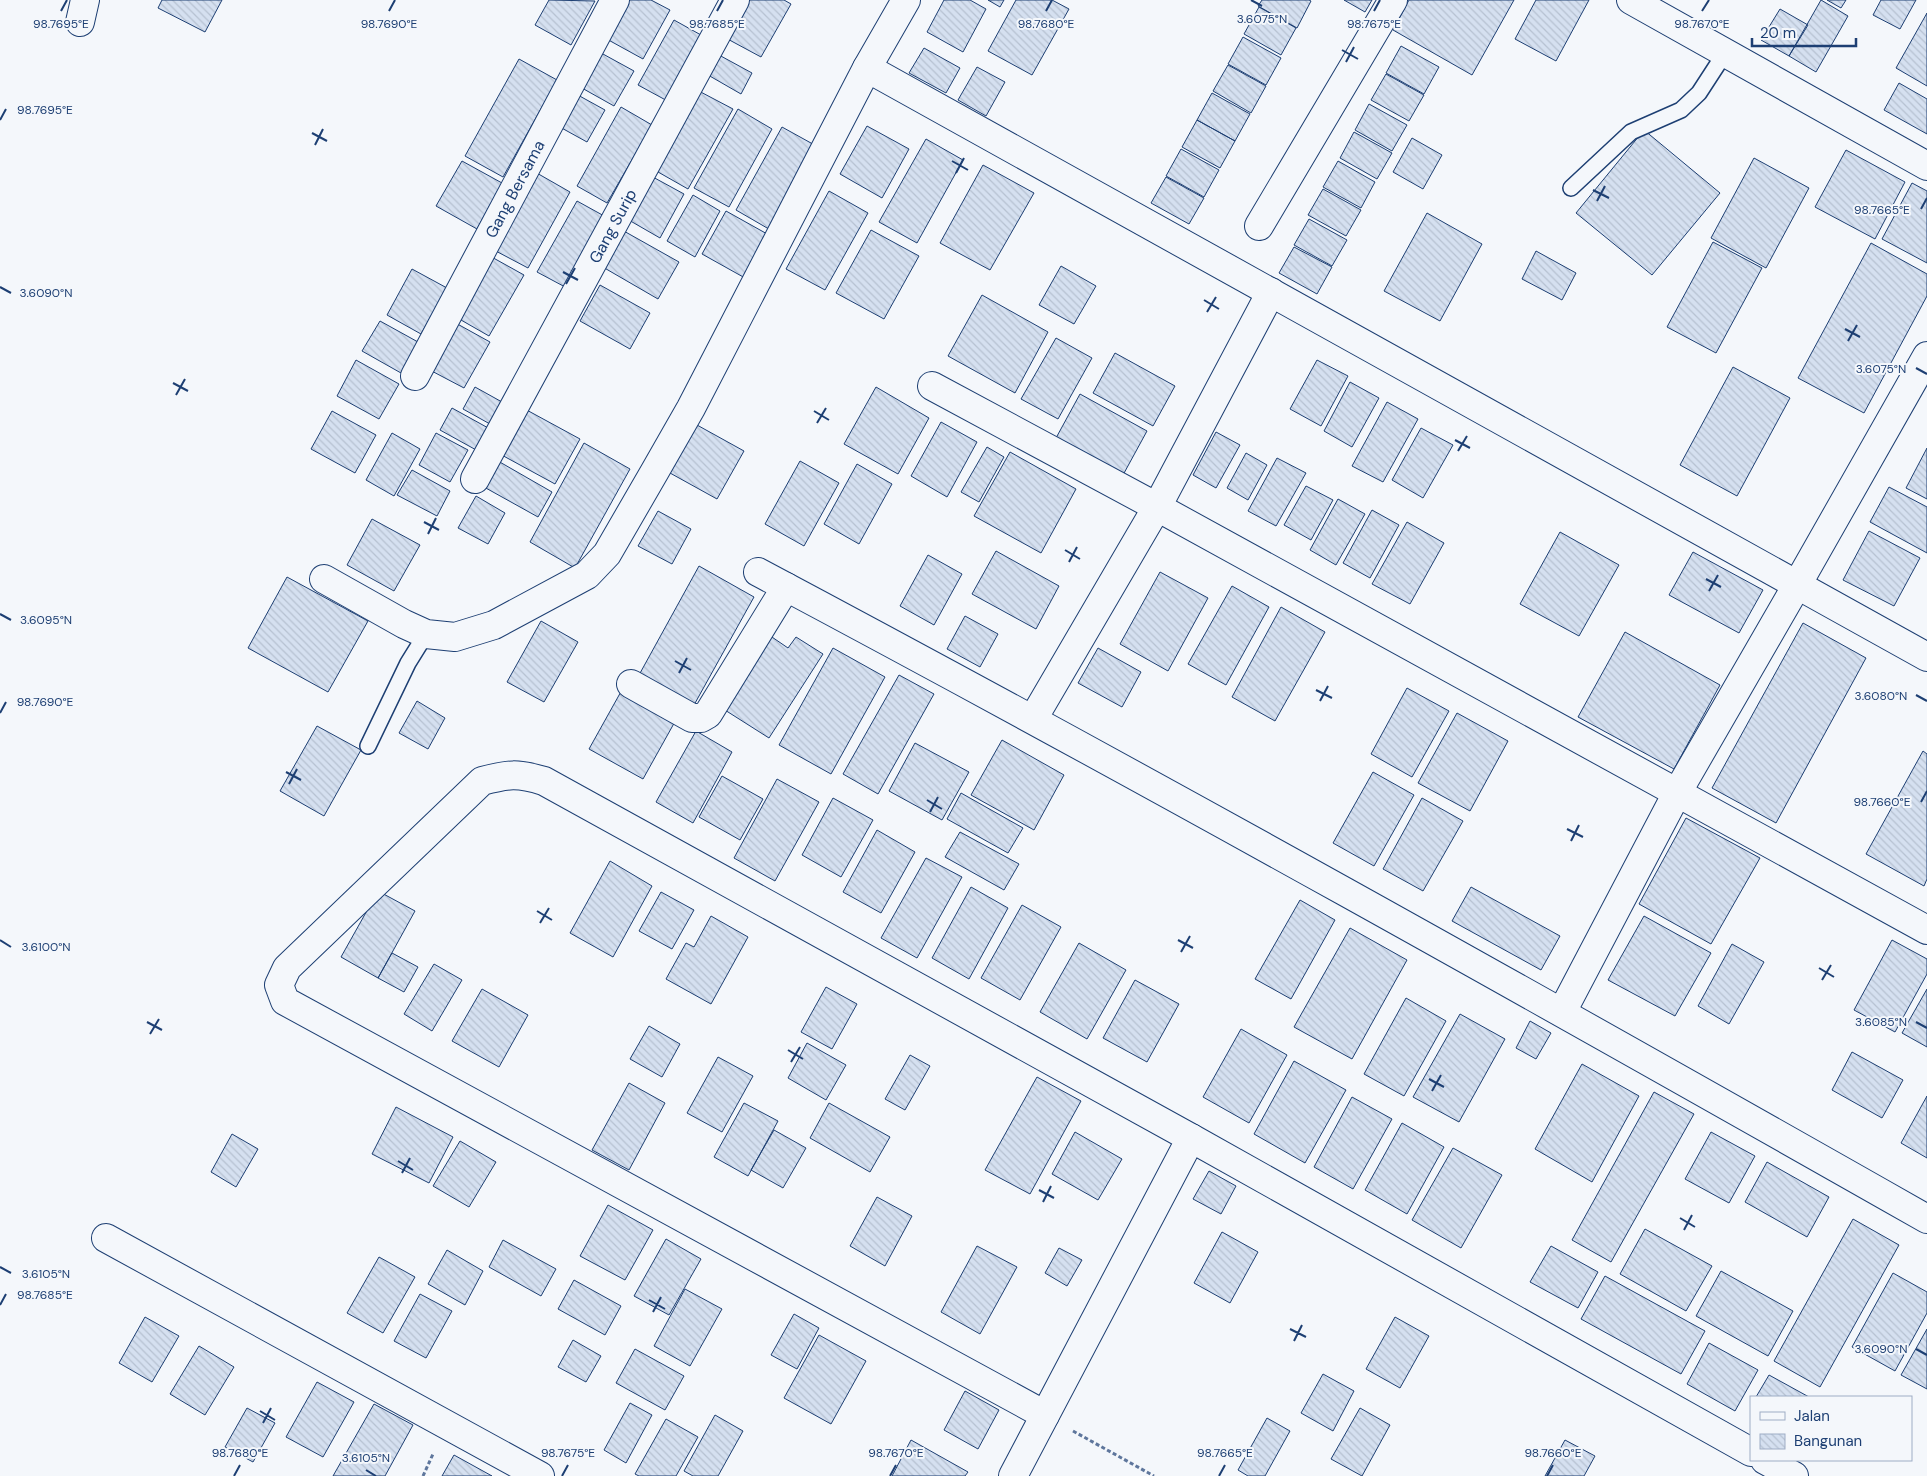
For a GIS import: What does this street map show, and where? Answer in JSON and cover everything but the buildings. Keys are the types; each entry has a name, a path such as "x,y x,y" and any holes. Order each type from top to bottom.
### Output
{"main road":[{"name":"Gang Bersama","path":"415,376 615,0"},
{"name":"Gang Surip","path":"475,479 736,0"},
{"path":"324,579 404,624 426,634 454,637 494,626 587,575 607,554 691,408 867,68 906,0"},
{"path":"1259,226 1393,0"},
{"path":"1631,0 1927,166"},
{"path":"867,68 1927,658"},
{"path":"1033,719 1157,507 1271,292"},
{"path":"1562,1012 1677,793 1927,356"},
{"path":"932,386 1157,507 1927,930"},
{"path":"758,572 1033,719 1562,1012 1927,1219"},
{"path":"631,684 692,718 701,718 708,714 786,587"},
{"path":"1045,1415 285,1001 279,985 287,968 482,782 506,775 524,775 544,781 1191,1138 1750,1451"},
{"path":"1013,1476 1191,1138"},
{"path":"106,1238 540,1476"},
{"path":"1767,1461 1794,1476"}],"lane":[{"path":"1571,188 1631,132 1680,110 1700,93 1725,52"},
{"path":"368,746 408,663 426,634"}],"path":[{"path":"1045,1415 1154,1476"}]}
